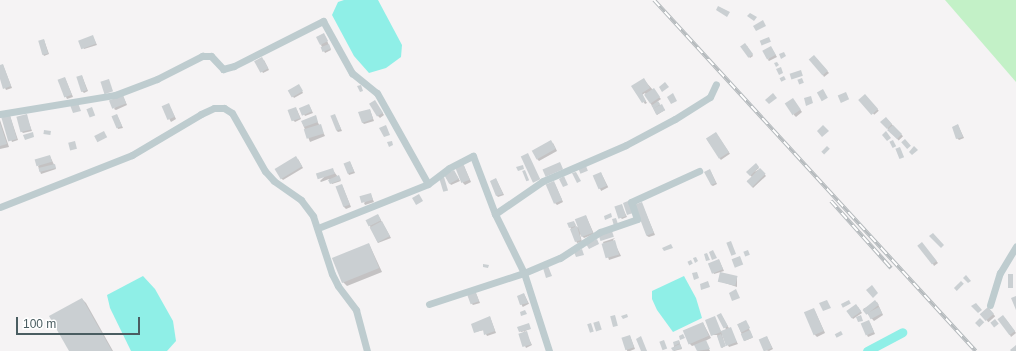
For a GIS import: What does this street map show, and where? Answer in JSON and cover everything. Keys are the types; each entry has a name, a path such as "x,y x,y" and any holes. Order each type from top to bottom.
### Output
{"street":[{"path":"0,114 115,95 157,79 202,56 211,56 223,68 234,66 323,22 352,73 377,93 428,184"},
{"path":"495,214 543,181 626,145 675,119 710,97 716,84"},
{"path":"0,207 132,155 200,114 214,108 224,108 232,113 264,171 274,181 301,200 313,216 332,274 338,286 356,310 367,351"},
{"path":"318,228 428,184 449,168 473,156 495,214 524,273 549,351"},
{"path":"429,304 524,273 560,258 600,232 637,219 631,202 699,171"},
{"path":"990,305 1000,273 1016,246"}],"green space":[{"path":"945,0 1016,0 1016,82"}],"water":[{"path":"344,0 378,0 402,45 401,57 386,68 369,73 354,56 332,15 338,2"},
{"path":"143,276 155,289 173,321 176,341 167,351 131,351 110,308 107,295"},
{"path":"684,276 696,298 702,318 673,332 657,310 652,299 652,291"}],"building":[{"path":"718,6 730,12 727,17 716,10"},
{"path":"750,13 757,17 754,21 747,16"},
{"path":"763,20 766,26 756,31 753,26"},
{"path":"324,33 328,41 320,45 316,37"},
{"path":"93,35 96,43 81,49 78,41"},
{"path":"769,37 771,42 762,45 760,41"},
{"path":"44,39 48,53 42,55 38,41"},
{"path":"745,43 753,54 748,58 740,47"},
{"path":"329,44 331,49 323,52 321,47"},
{"path":"771,46 776,55 767,60 762,51"},
{"path":"784,52 786,56 781,59 779,54"},
{"path":"814,55 828,71 822,75 809,60"},
{"path":"262,57 268,68 260,73 254,61"},
{"path":"777,62 779,65 776,67 774,63"},
{"path":"3,64 11,86 3,89 0,79 0,65"},
{"path":"781,67 783,73 779,75 776,69"},
{"path":"801,70 803,76 791,79 790,74"},
{"path":"82,75 87,90 81,92 76,77"},
{"path":"784,76 786,80 781,82 780,78"},
{"path":"65,77 72,95 64,98 58,80"},
{"path":"644,78 650,88 642,93 646,101 642,103 631,86"},
{"path":"802,78 804,83 799,85 797,80"},
{"path":"109,79 113,91 104,94 100,82"},
{"path":"665,82 669,87 662,92 659,87"},
{"path":"299,84 303,91 292,97 288,90"},
{"path":"361,85 363,91 360,92 357,86"},
{"path":"654,88 660,97 650,104 644,95"},
{"path":"823,89 828,98 822,101 817,92"},
{"path":"846,92 849,99 841,103 838,96"},
{"path":"673,93 677,101 671,104 667,97"},
{"path":"773,93 777,98 769,104 765,100"},
{"path":"865,94 878,109 871,115 858,100"},
{"path":"123,95 126,103 112,109 109,100"},
{"path":"811,96 813,103 806,106 804,98"},
{"path":"793,98 801,110 793,115 785,104"},
{"path":"375,100 383,113 377,116 369,104"},
{"path":"658,101 660,104 654,109 651,105"},
{"path":"78,103 81,111 73,113 70,105"},
{"path":"169,103 175,117 167,120 162,106"},
{"path":"309,104 312,111 302,116 299,108"},
{"path":"662,104 665,110 656,115 653,109"},
{"path":"92,107 95,115 90,118 86,109"},
{"path":"296,107 300,118 292,121 288,110"},
{"path":"370,109 373,119 362,123 358,112"},
{"path":"27,114 31,129 21,132 16,117"},
{"path":"117,114 122,126 117,128 111,116"},
{"path":"335,114 341,129 336,131 330,116"},
{"path":"10,115 17,139 8,142 1,117"},
{"path":"316,115 318,122 304,127 301,121"},
{"path":"886,117 892,124 887,129 880,122"},
{"path":"0,123 7,144 0,146"},
{"path":"321,124 324,134 307,139 304,129"},
{"path":"958,124 963,137 956,139 952,127"},
{"path":"386,125 390,135 384,137 379,128"},
{"path":"823,125 829,131 822,137 817,131"},
{"path":"893,125 902,134 897,139 887,130"},
{"path":"44,130 51,131 50,135 43,134"},
{"path":"104,131 107,137 97,142 94,136"},
{"path":"886,131 891,138 887,141 882,135"},
{"path":"33,132 34,137 25,140 23,135"},
{"path":"716,132 729,152 719,159 706,139"},
{"path":"905,139 911,146 907,149 901,142"},
{"path":"551,140 556,149 537,159 532,151"},
{"path":"893,140 896,146 893,148 889,142"},
{"path":"75,141 77,149 70,150 68,143"},
{"path":"392,141 393,145 389,147 387,142"},
{"path":"827,146 830,149 824,154 821,152"},
{"path":"914,146 918,150 912,155 909,152"},
{"path":"900,147 904,157 899,159 895,149"},
{"path":"528,153 540,179 533,183 521,156"},
{"path":"50,155 52,162 37,166 35,159"},
{"path":"296,156 302,166 281,179 275,169"},
{"path":"350,161 354,171 348,174 344,164"},
{"path":"560,162 563,169 546,177 543,169"},
{"path":"463,163 470,180 461,183 455,166"},
{"path":"756,163 759,167 750,176 746,172"},
{"path":"55,164 56,168 39,172 39,168"},
{"path":"523,165 524,169 518,171 516,167"},
{"path":"586,166 588,171 580,174 579,169"},
{"path":"333,168 335,174 318,179 316,174"},
{"path":"760,168 766,174 752,187 747,181"},
{"path":"710,169 716,183 711,185 704,172"},
{"path":"454,170 459,179 449,184 444,175"},
{"path":"525,170 529,180 526,181 522,171"},
{"path":"576,172 581,181 577,183 572,173"},
{"path":"601,172 607,186 599,189 593,176"},
{"path":"339,175 341,180 330,184 328,180"},
{"path":"564,176 568,185 563,187 559,179"},
{"path":"444,177 448,190 443,192 439,178"},
{"path":"496,178 503,194 496,196 490,181"},
{"path":"554,181 562,200 554,204 546,185"},
{"path":"342,184 350,205 343,207 335,187"},
{"path":"371,193 373,200 361,203 359,196"},
{"path":"419,194 423,201 416,205 412,198"},
{"path":"628,201 633,213 627,215 623,203"},
{"path":"642,202 654,233 646,236 635,205"},
{"path":"622,204 626,216 618,219 614,206"},
{"path":"611,213 612,217 605,220 604,216"},
{"path":"378,214 381,220 369,227 366,220"},
{"path":"586,215 593,233 582,237 575,219"},
{"path":"616,218 618,224 614,226 612,219"},
{"path":"382,221 390,236 378,243 370,228"},
{"path":"574,221 576,226 569,228 567,223"},
{"path":"577,226 581,240 575,242 570,229"},
{"path":"612,231 614,237 601,241 599,235"},
{"path":"933,233 944,245 941,248 929,236"},
{"path":"597,239 599,244 589,249 586,244"},
{"path":"615,240 619,254 606,258 602,244"},
{"path":"731,241 736,254 731,256 726,243"},
{"path":"922,242 937,261 932,265 917,246"},
{"path":"369,243 379,268 342,283 332,258"},
{"path":"671,244 673,248 664,251 662,248"},
{"path":"582,249 584,255 576,257 574,252"},
{"path":"713,250 717,258 712,260 709,252"},
{"path":"748,250 750,255 745,257 743,252"},
{"path":"707,253 710,260 706,261 704,254"},
{"path":"740,256 743,264 735,268 732,259"},
{"path":"696,257 698,261 695,263 693,258"},
{"path":"719,259 723,269 712,274 708,263"},
{"path":"691,260 693,264 689,265 687,262"},
{"path":"483,264 489,265 488,268 483,267"},
{"path":"548,266 552,276 546,278 543,268"},
{"path":"697,272 699,278 694,280 692,273"},
{"path":"720,272 738,276 735,286 718,282"},
{"path":"1008,274 1013,274 1013,288 1008,288"},
{"path":"966,275 971,281 968,283 963,278"},
{"path":"708,281 710,287 701,290 700,284"},
{"path":"961,281 964,284 957,291 954,288"},
{"path":"872,285 878,293 873,298 866,290"},
{"path":"736,289 740,298 732,301 729,293"},
{"path":"475,290 479,301 471,304 467,293"},
{"path":"524,293 528,303 520,305 517,296"},
{"path":"1016,296 1016,310 1011,298"},
{"path":"82,298 112,351 69,351 49,316"},
{"path":"827,300 831,308 823,311 819,303"},
{"path":"849,300 851,304 843,308 841,304"},
{"path":"875,300 879,305 866,315 863,310"},
{"path":"976,303 982,310 978,313 971,306"},
{"path":"856,304 861,311 852,318 846,311"},
{"path":"879,307 882,313 871,319 867,313"},
{"path":"988,307 994,314 986,321 980,314"},
{"path":"814,308 824,331 814,335 804,312"},
{"path":"525,310 527,314 521,316 520,312"},
{"path":"721,313 728,326 724,329 717,315"},
{"path":"627,314 628,317 623,319 621,316"},
{"path":"615,315 618,326 613,327 610,316"},
{"path":"861,315 863,321 858,322 856,317"},
{"path":"1003,315 1015,331 1009,335 997,319"},
{"path":"490,316 495,331 484,335 483,330 474,333 471,324"},
{"path":"715,316 721,331 731,327 737,342 726,346 721,332 711,336 705,320"},
{"path":"980,318 984,322 979,327 975,323"},
{"path":"995,319 999,324 994,327 990,323"},
{"path":"746,320 750,328 741,333 737,325"},
{"path":"869,320 874,332 866,335 861,324"},
{"path":"599,321 602,330 596,331 593,323"},
{"path":"703,322 709,336 689,344 683,331"},
{"path":"529,323 531,329 519,332 517,327"},
{"path":"591,323 594,332 590,333 587,324"},
{"path":"750,330 753,337 744,341 741,334"},
{"path":"527,331 531,344 522,347 518,334"},
{"path":"841,331 843,335 837,338 835,334"},
{"path":"683,334 685,338 680,340 679,336"},
{"path":"721,334 726,346 721,348 717,336"},
{"path":"630,335 634,347 625,350 621,338"},
{"path":"641,336 647,351 641,351 636,339"},
{"path":"767,336 772,348 764,351 759,340"},
{"path":"664,340 667,348 663,350 659,342"},
{"path":"679,340 680,343 674,346 673,342"},
{"path":"706,340 710,349 697,351 694,345"},
{"path":"680,344 682,348 673,351 671,348"},
{"path":"1016,345 1016,351 1010,350"}],"waterway":[{"path":"867,351 902,332"}],"railway":[{"path":"654,0 976,351"},
{"path":"831,201 891,268"}]}
